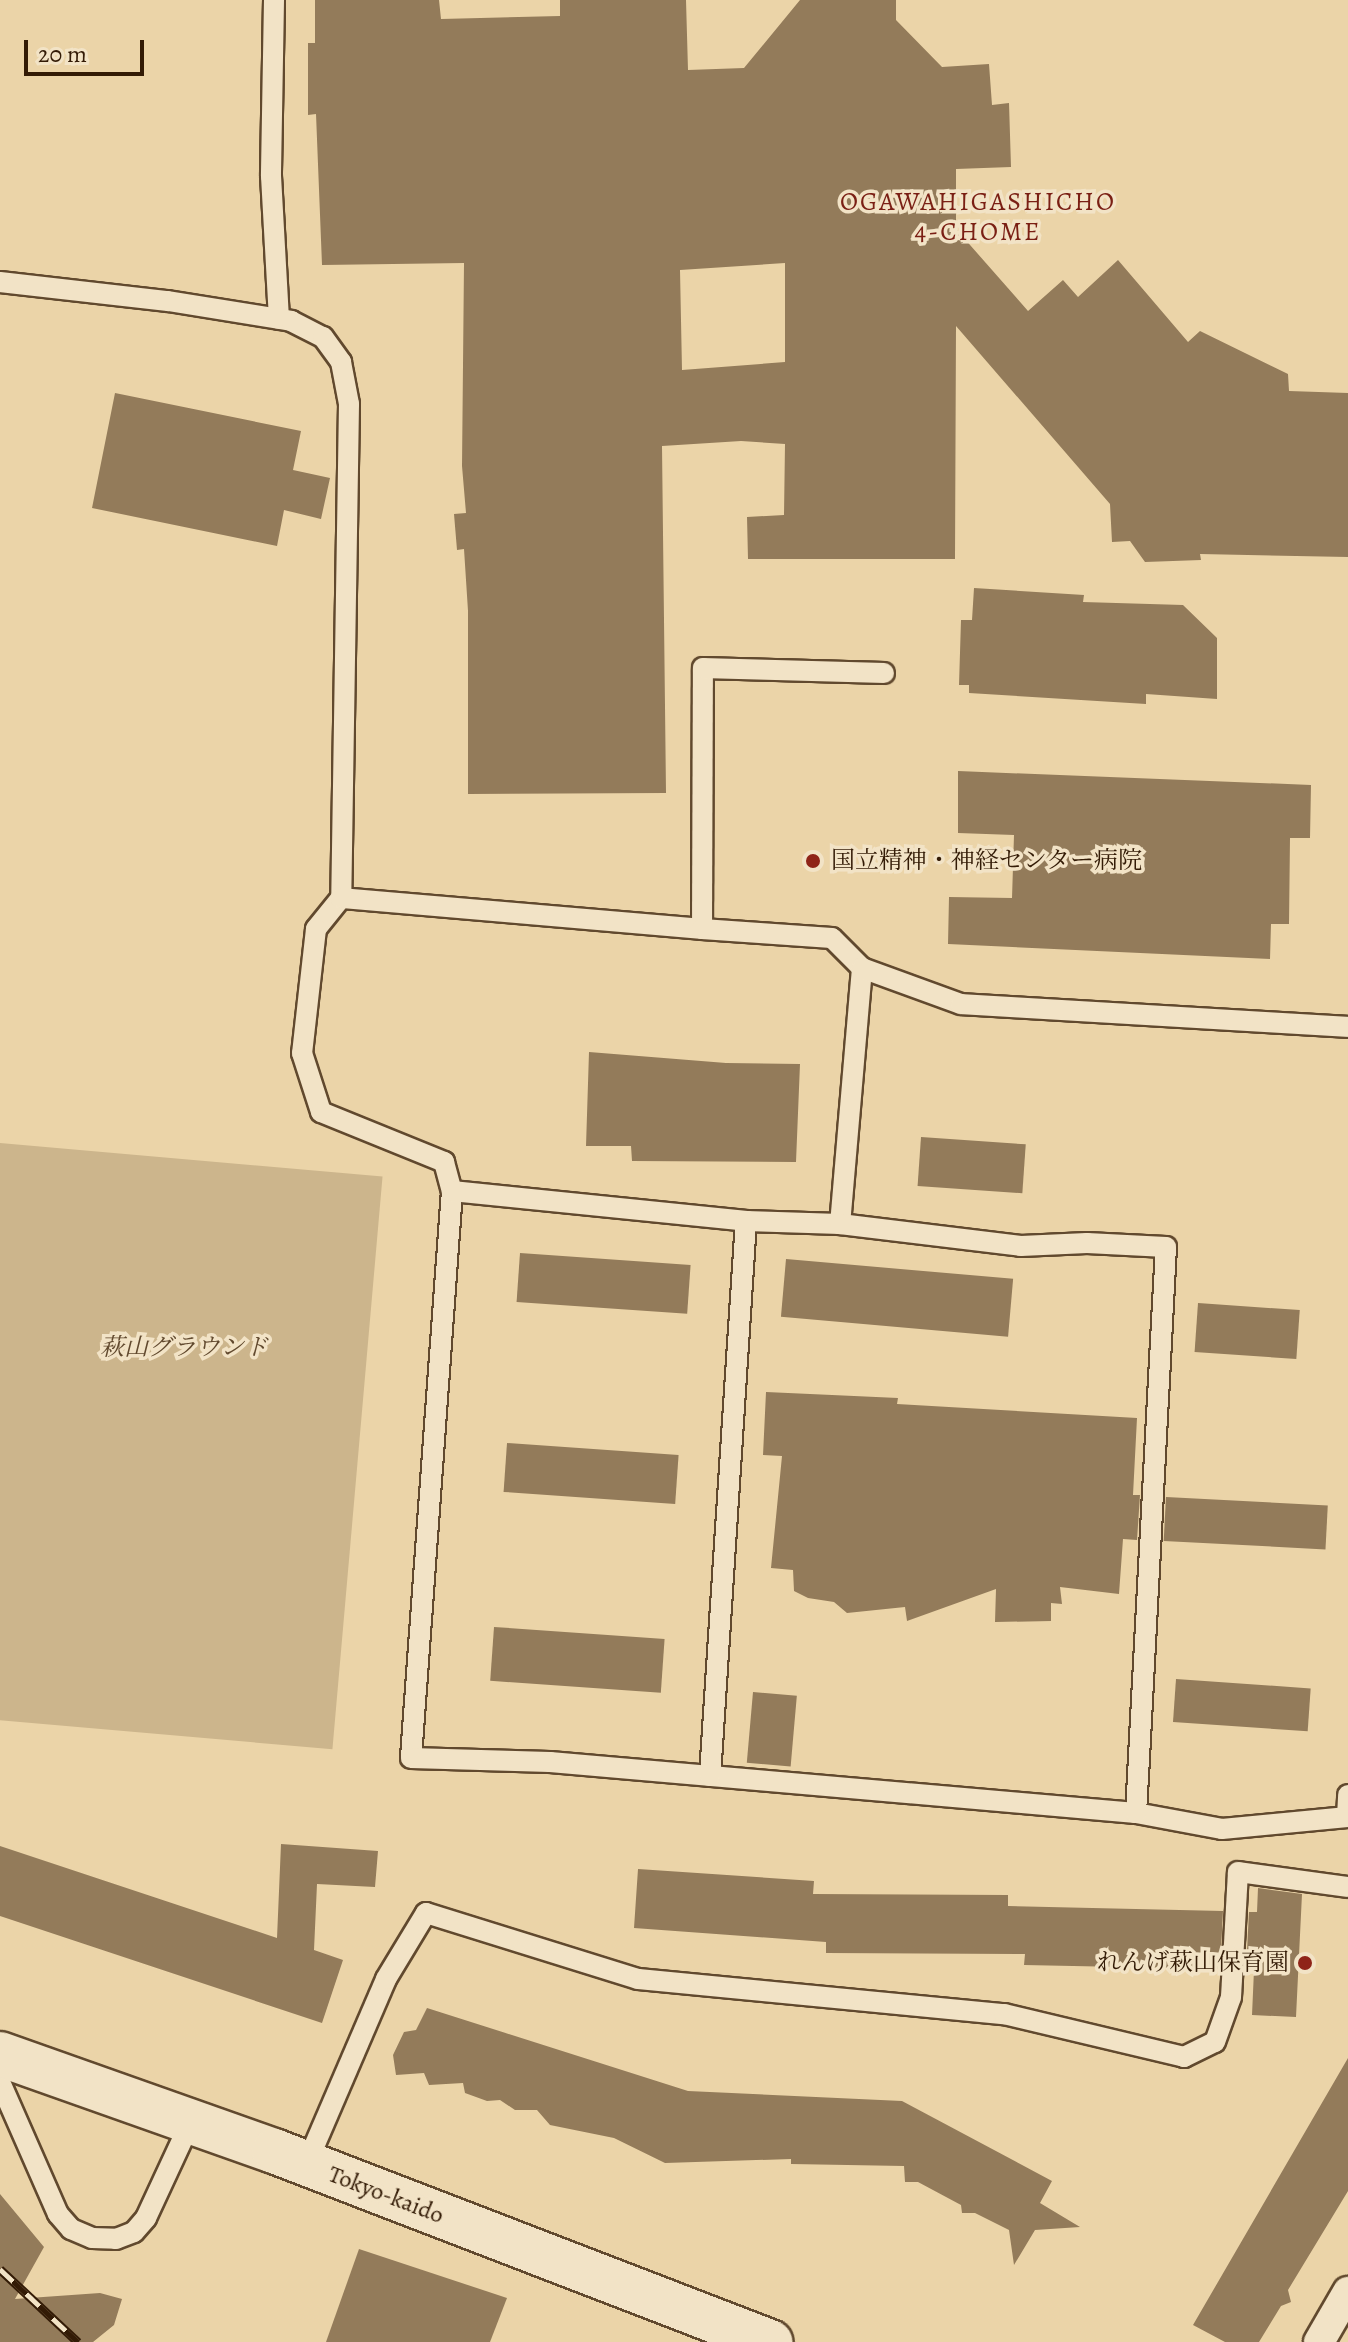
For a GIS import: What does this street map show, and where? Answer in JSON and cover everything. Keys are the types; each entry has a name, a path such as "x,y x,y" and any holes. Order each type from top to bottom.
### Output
{"street":[{"name":"Tokyo-kaido","path":"0,2054 306,2165 770,2342"},
{"path":"1319,2342 1348,2292"}],"lane":[{"path":"274,0 271,176 279,319"},
{"path":"0,282 168,301 291,321 323,337 341,362 349,404 341,898 316,929 302,1053 321,1112 444,1162 452,1191 411,1758 550,1762 1136,1813 1222,1829 1347,1817 1348,1795"},
{"path":"702,929 703,668 884,673"},
{"path":"341,898 832,938 862,968 961,1004 1348,1027"},
{"path":"840,1224 862,968"},
{"path":"452,1191 746,1221 840,1224 1021,1246 1087,1243 1166,1247 1136,1813"},
{"path":"710,1776 746,1221"},
{"path":"306,2165 386,1979 426,1913 638,1979 1004,2014 1184,2057 1215,2042 1231,1997 1238,1872 1348,1887"},
{"path":"0,2082 58,2214 71,2229 92,2238 116,2239 134,2232 146,2218 190,2123"}],"green space":[{"name":"萩山グラウンド","path":"0,1143 383,1176 332,1749 0,1720"}],"building":[{"path":"315,0 439,0 441,19 560,16 560,0 686,0 688,70 744,68 800,0 896,0 896,20 942,67 989,64 992,105 1009,103 1011,167 956,169 956,229 1028,311 1063,280 1078,297 1118,260 1188,342 1200,331 1288,374 1289,391 1348,393 1348,557 1200,554 1201,560 1145,562 1130,541 1112,542 1110,504 956,326 955,559 748,559 747,517 784,515 785,444 741,441 662,446 666,793 468,794 468,611 464,549 457,550 454,514 466,513 462,466 464,263 322,265 316,114 308,115 308,43 315,43","holes":["785,263 785,362 682,370 680,270"]},
{"path":"115,393 301,431 293,470 330,478 321,519 284,510 277,546 92,508"},
{"path":"974,588 1084,595 1083,602 1183,605 1217,638 1217,699 1146,694 1146,704 969,693 969,685 959,685 961,620 972,620"},
{"path":"958,771 1311,785 1310,838 1290,838 1289,924 1271,924 1270,959 948,944 949,897 1012,898 1014,835 958,833"},
{"path":"589,1052 726,1063 800,1064 796,1162 632,1161 631,1146 586,1146"},
{"path":"921,1137 1026,1144 1022,1193 918,1186"},
{"path":"520,1253 691,1265 687,1314 517,1302"},
{"path":"786,1259 1013,1279 1008,1337 781,1317"},
{"path":"1198,1303 1300,1310 1296,1359 1195,1352"},
{"path":"766,1392 898,1398 897,1404 1137,1418 1133,1495 1140,1495 1137,1540 1123,1539 1119,1594 1060,1587 1062,1604 1051,1603 1051,1621 995,1622 996,1589 907,1621 905,1607 847,1613 834,1602 808,1598 794,1591 793,1570 771,1568 782,1456 763,1455"},
{"path":"507,1443 679,1455 675,1504 504,1492"},
{"path":"1166,1497 1328,1505 1325,1549 1164,1541"},
{"path":"494,1627 665,1639 661,1693 490,1681"},
{"path":"1176,1679 1311,1688 1308,1731 1173,1722"},
{"path":"753,1692 797,1696 791,1767 747,1763"},
{"path":"281,1844 378,1851 375,1887 317,1884 314,1950 343,1960 322,2023 0,1916 0,1846 277,1938"},
{"path":"638,1869 814,1881 813,1894 1008,1895 1008,1906 1223,1911 1220,1969 1024,1965 1025,1954 826,1953 826,1942 634,1928"},
{"path":"1258,1888 1302,1894 1296,2017 1252,2015 1254,1970 1246,1970 1249,1912 1257,1912"},
{"path":"427,2008 688,2091 902,2101 1052,2181 1040,2203 1080,2227 1035,2230 1014,2265 1009,2230 975,2213 962,2213 961,2205 918,2182 905,2182 904,2166 791,2164 791,2159 665,2163 614,2138 550,2125 537,2110 515,2110 500,2100 487,2101 465,2093 463,2083 429,2085 424,2073 396,2075 393,2055 404,2032 416,2030"},
{"path":"1348,2058 1348,2191 1288,2290 1291,2302 1281,2306 1259,2342 1225,2342 1193,2325"},
{"path":"0,2194 44,2247 15,2299 100,2293 122,2299 114,2325 93,2342 0,2342"},
{"path":"359,2249 507,2298 490,2342 326,2342"}],"railway":[{"path":"0,2269 78,2342"}],"place":[{"name":"国立精神・神経センター病院","path":"813,861"},
{"name":"れんげ萩山保育園","path":"1305,1963"}],"district":[{"name":"OGAWAHIGASHICHO 4-CHOME","path":"978,217"}]}
